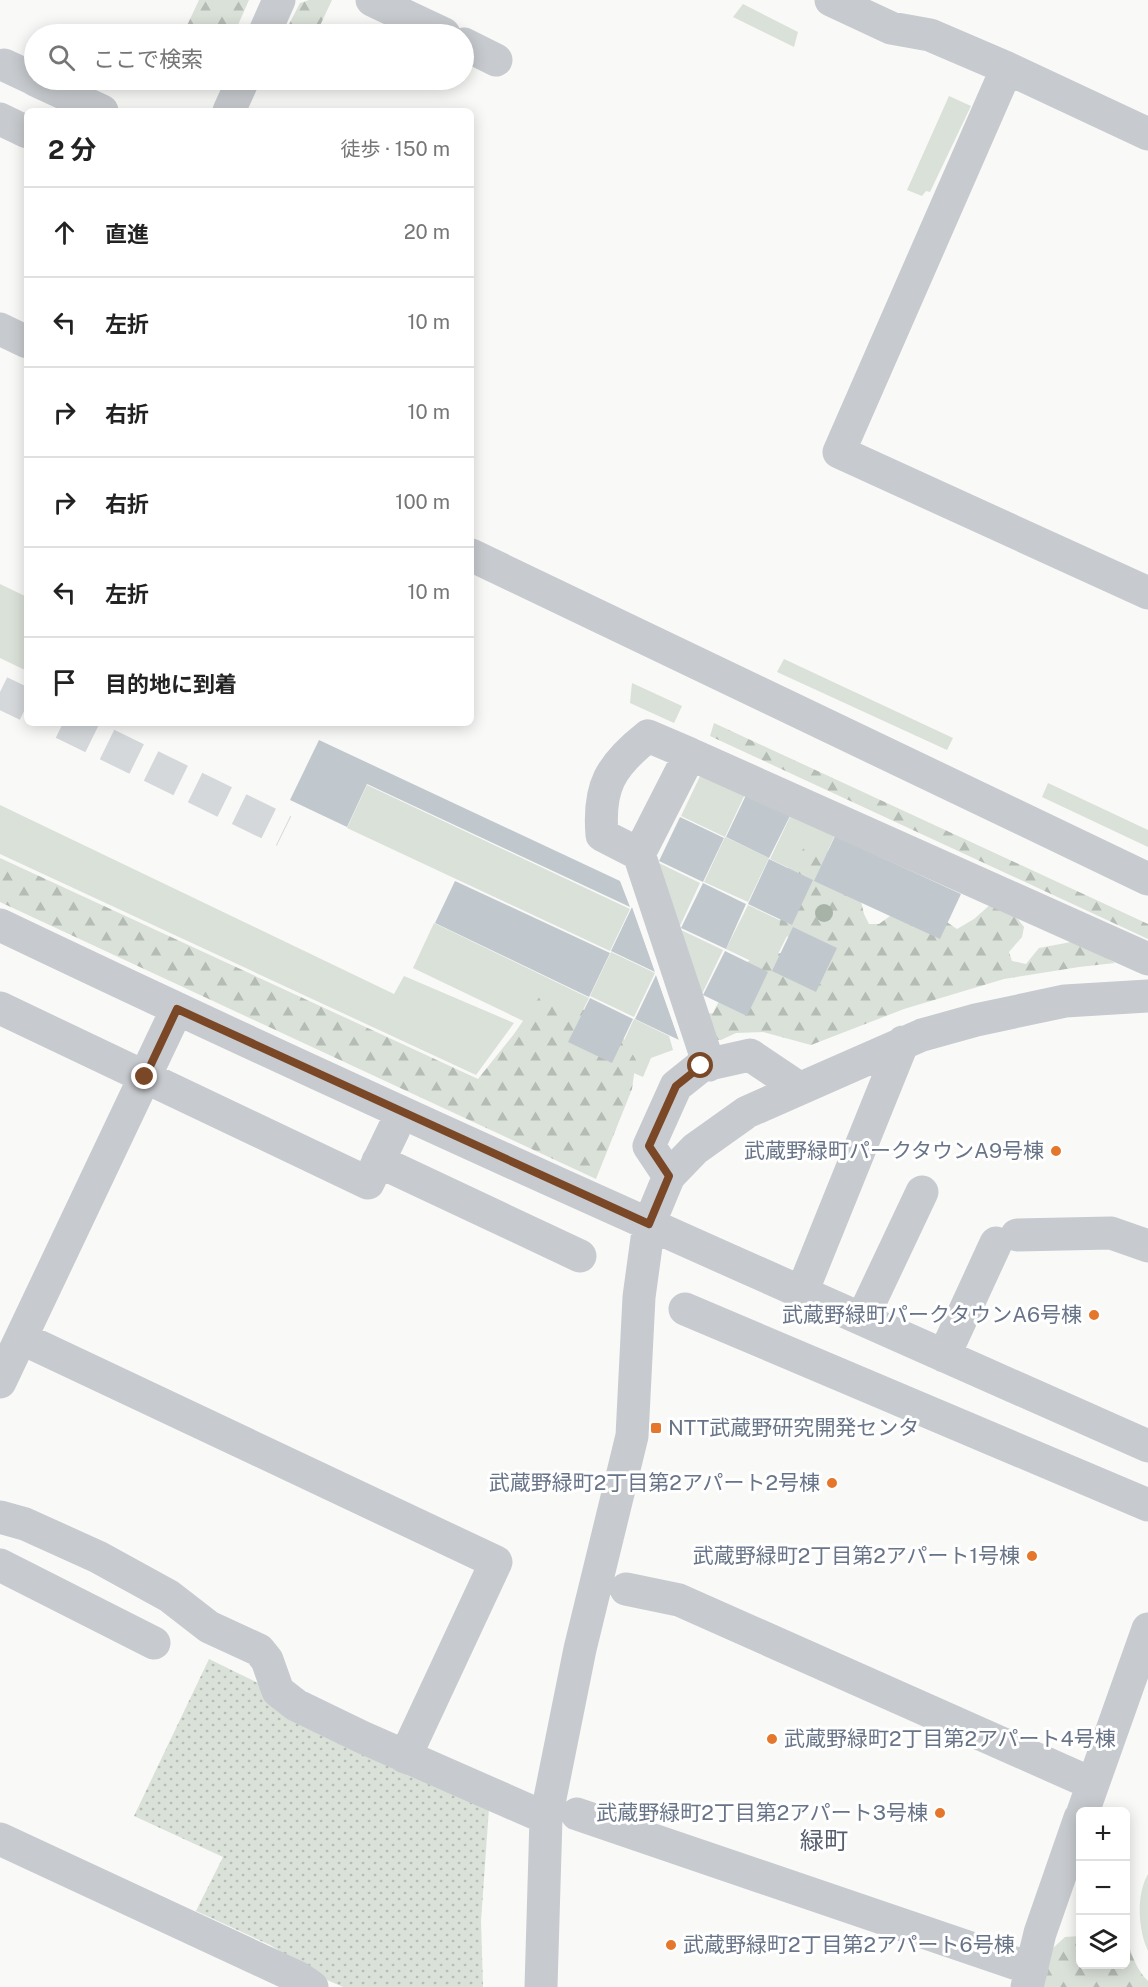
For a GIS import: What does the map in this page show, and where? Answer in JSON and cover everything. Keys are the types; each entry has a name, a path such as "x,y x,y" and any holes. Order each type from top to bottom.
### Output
{"street":[{"path":"268,24 279,0"},
{"path":"372,0 423,24"},
{"path":"831,0 891,28 930,35 1148,134"},
{"path":"474,49 496,60"},
{"path":"4,65 24,74"},
{"path":"1007,68 839,452 1148,593"},
{"path":"58,90 96,108"},
{"path":"230,108 238,90"},
{"path":"0,119 24,131"},
{"path":"474,556 1148,879"},
{"path":"709,1065 639,854 602,835 600,810 606,784 621,763 648,736 1148,959"},
{"path":"639,854 690,754"},
{"path":"0,924 177,1009 649,1224 1148,1446"},
{"path":"541,1987 580,1648 632,1436 639,1297 649,1224 669,1176 695,1149 747,1112 903,1042 976,1020 1065,1001 1148,996"},
{"path":"0,1008 368,1183 394,1129"},
{"path":"0,1382 177,1009"},
{"path":"802,1292 903,1042"},
{"path":"669,1176 649,1146 676,1086 701,1066 750,1055 799,1088"},
{"path":"378,1161 580,1256"},
{"path":"862,1319 922,1192"},
{"path":"944,1356 1006,1239 1111,1233 1148,1246"},
{"path":"685,1309 1148,1505"},
{"path":"21,1338 496,1562 405,1757"},
{"path":"0,1517 25,1524 98,1557 169,1596 209,1627 259,1650 267,1660 278,1691 296,1705 405,1757 561,1816 1029,1978 1040,1933 1076,1830"},
{"path":"0,1565 154,1643"},
{"path":"626,1589 679,1600 1088,1798 1148,1629"},
{"path":"0,1839 302,1984"}],"green space":[{"path":"199,0 249,0 238,24 188,24"},
{"path":"309,0 332,0 321,24 289,24 300,3"},
{"path":"743,4 798,32 794,47 733,17"},
{"path":"949,96 971,106 930,192 926,191 922,196 907,190"},
{"path":"0,584 24,596 24,670 0,658"},
{"path":"784,659 953,738 947,750 777,672"},
{"path":"632,683 682,706 674,723 630,703"},
{"path":"714,723 1148,924 1148,939 710,736"},
{"path":"702,772 746,792 725,837 681,816"},
{"path":"1048,783 1148,830 1148,847 1042,797"},
{"path":"367,785 630,909 610,951 347,828"},
{"path":"0,805 394,994 404,976 514,1023 476,1075 0,854"},
{"path":"791,815 835,835 814,880 770,859"},
{"path":"725,837 769,858 748,902 704,882"},
{"path":"805,847 815,854 835,849 856,880 864,914 869,924 879,924 897,911 941,918 957,929 974,919 991,904 1009,908 1024,927 1022,937 1009,952 1012,961 1026,964 1039,948 1071,942 1099,953 1115,963 1004,979 904,1009 811,1045 763,1032 736,1033 721,1040 708,1040 697,1015 713,1013 737,972 744,965 764,954 810,955 815,945 779,934 785,876 792,861"},
{"path":"0,858 478,1079 514,1034 540,996 570,1003 616,1026 636,1060 632,1089 596,1179 0,902"},
{"path":"657,862 700,883 679,928"},
{"path":"748,905 792,926 770,970 726,949"},
{"path":"434,923 589,998 567,1042 413,968"},
{"path":"679,929 723,950 702,994"},
{"path":"611,952 655,973 634,1017 590,996"},
{"path":"634,1019 669,1036 673,1050 651,1058 643,1077 613,1064"},
{"path":"209,1659 264,1686 489,1808 481,1921 483,1987 343,1987 318,1976 270,1945 196,1911 223,1857 134,1816"},
{"path":"1148,1874 1148,1951 1140,1923 1140,1902"},
{"path":"1076,1936 1076,1969 1130,1969 1130,1949 1140,1971 1148,1981 1148,1987 1041,1987 1053,1948 1065,1937"}],"shaded area":[{"path":"319,740 620,881 630,907 367,784 347,827 290,800"},
{"path":"747,793 791,814 769,858 726,837"},
{"path":"680,817 724,838 703,882 659,861"},
{"path":"835,836 961,894 940,939 814,881"},
{"path":"769,859 813,880 792,925 748,904"},
{"path":"455,881 610,953 589,997 435,923"},
{"path":"703,883 746,904 726,949 681,928"},
{"path":"632,907 655,972 611,951"},
{"path":"793,927 837,948 816,992 772,971"},
{"path":"725,951 768,972 747,1016 703,995"},
{"path":"656,975 679,1040 635,1019"},
{"path":"590,998 633,1019 612,1063 568,1042"}],"pier":[{"path":"627,891 635,906 659,974 681,1039 680,1043"}],"tunnel":[{"path":"0,692 24,704"},
{"path":"69,726 284,831"}],"place":[{"name":"武蔵野緑町パークタウンA9号棟","path":"1056,1151"},
{"name":"武蔵野緑町パークタウンA6号棟","path":"1094,1315"},
{"name":"NTT武蔵野研究開発センタ","path":"656,1428"},
{"name":"武蔵野緑町2丁目第2アパート2号棟","path":"832,1483"},
{"name":"武蔵野緑町2丁目第2アパート1号棟","path":"1032,1556"},
{"name":"武蔵野緑町2丁目第2アパート4号棟","path":"772,1739"},
{"name":"武蔵野緑町2丁目第2アパート3号棟","path":"940,1813"},
{"name":"武蔵野緑町2丁目第2アパート6号棟","path":"671,1945"}],"district":[{"name":"緑町","path":"824,1841"}],"route":[{"path":"145,1077 177,1009 649,1224 669,1176 649,1146 676,1086 701,1066"}]}
